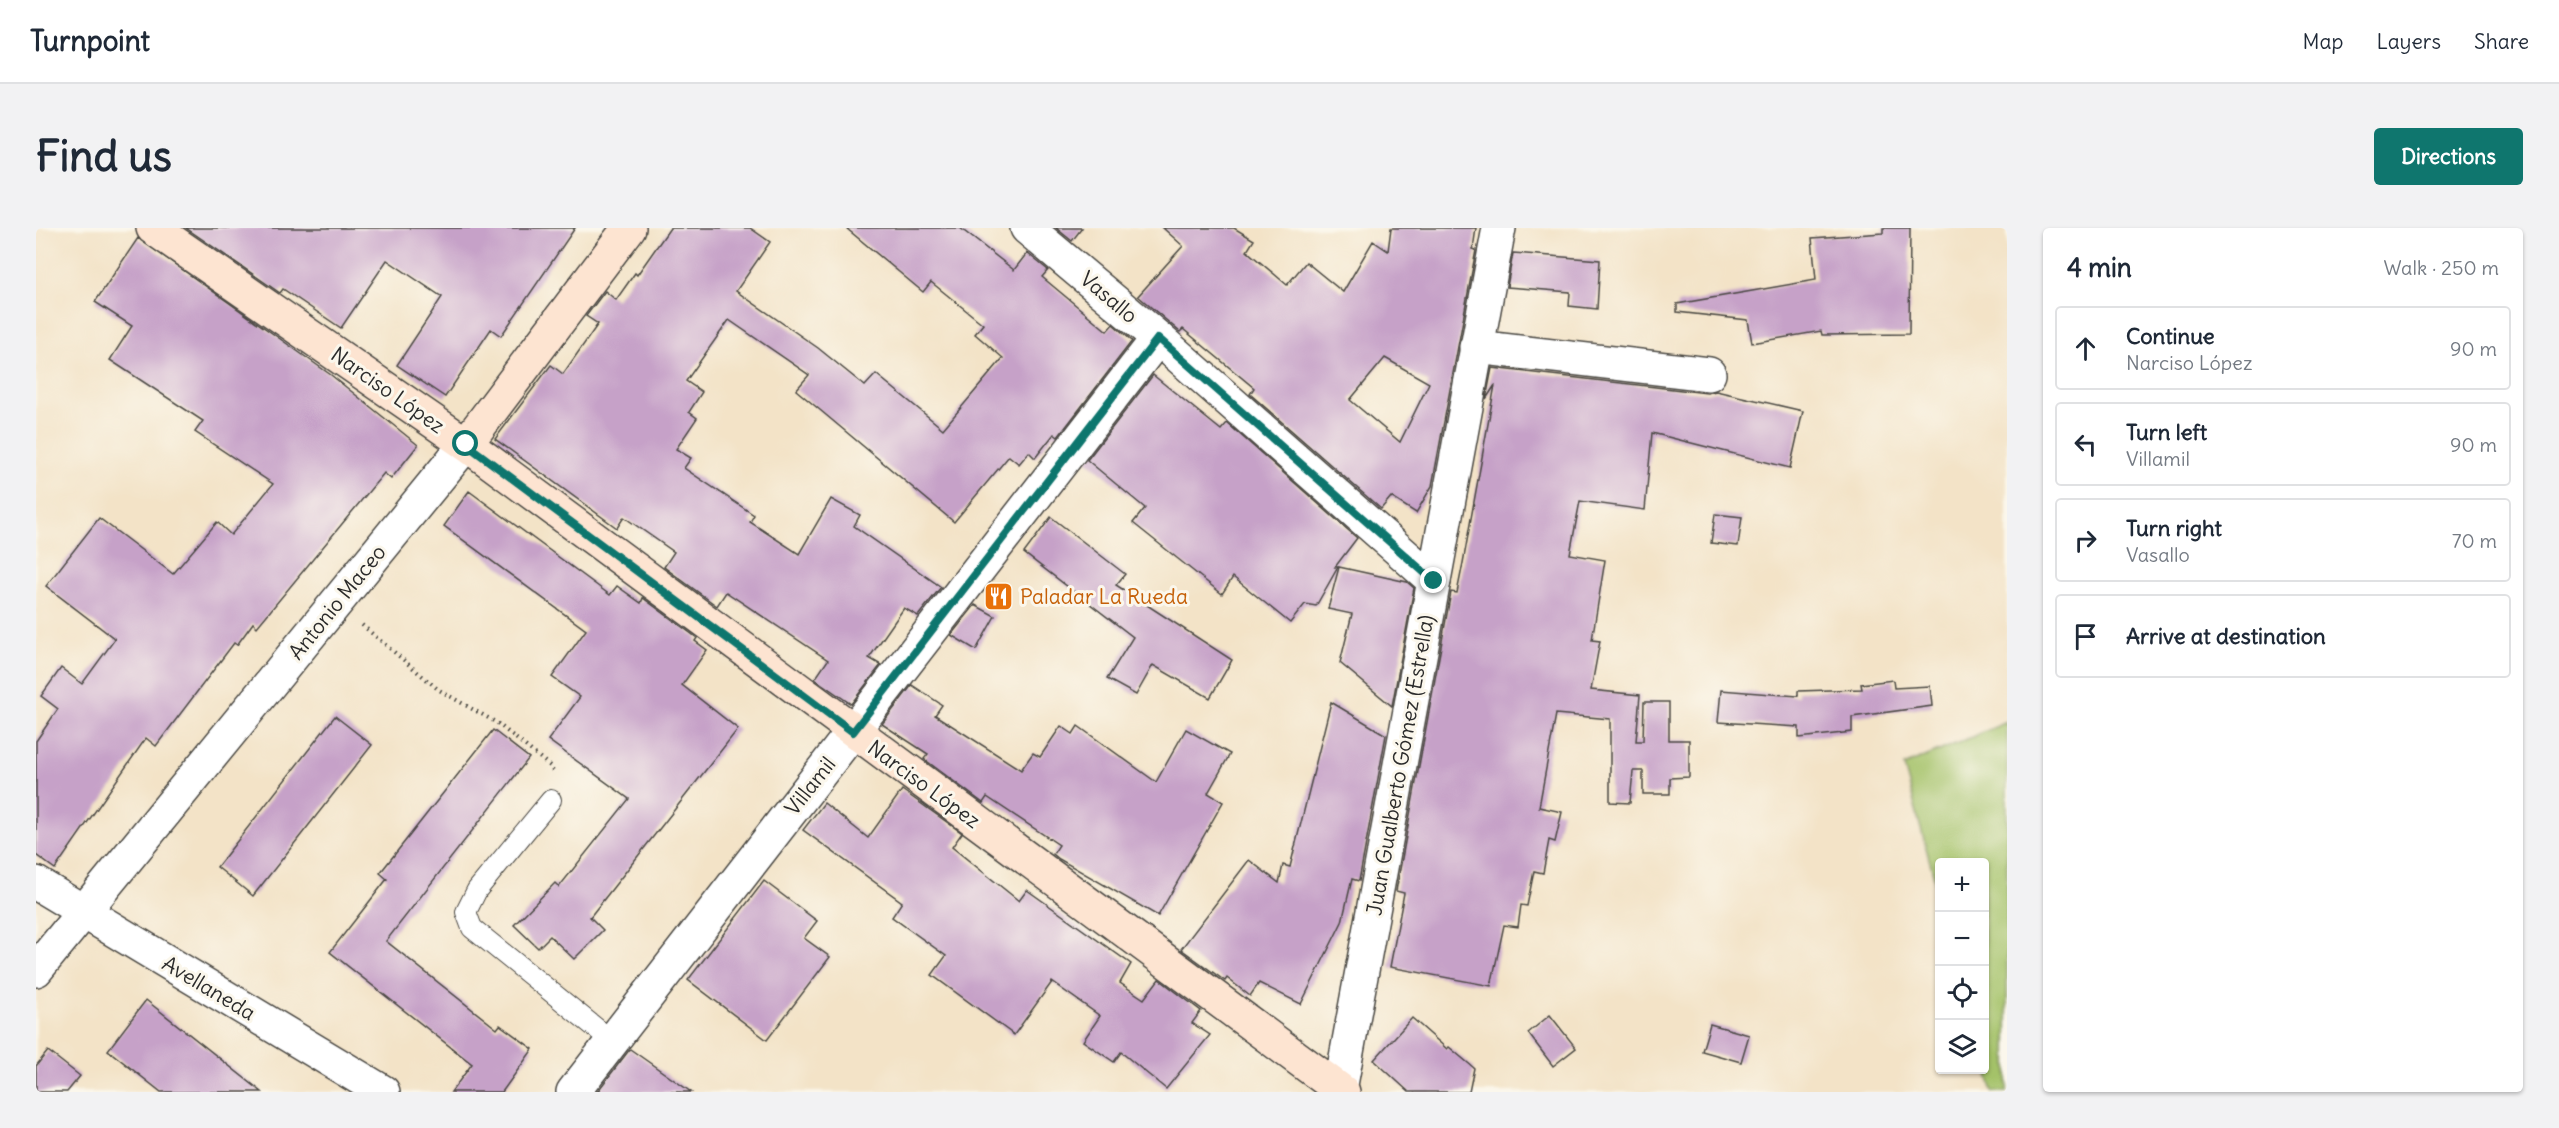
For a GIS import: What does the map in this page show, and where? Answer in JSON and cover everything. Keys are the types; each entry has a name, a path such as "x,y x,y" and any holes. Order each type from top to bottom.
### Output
{"street":[{"name":"Narciso López","path":"153,228 466,444 1341,1091"},
{"name":"Antonio Maceo","path":"36,970 466,444 629,228"},
{"name":"Vasallo","path":"1027,228 1158,338 1434,581"},
{"name":"Juan Gualberto Gómez (Estrella)","path":"1341,1091 1498,228"},
{"name":"Villamil","path":"573,1092 1158,338"},
{"path":"1476,347 1708,374"},
{"name":"Avellaneda","path":"36,883 377,1091"}],"lane":[{"path":"551,800 477,890 466,912 472,928 612,1041"}],"path":[{"path":"336,603 439,690 497,723 550,765 557,782 551,800"}],"green space":[{"path":"2007,722 2007,1092 1993,1092 1988,1074 1989,858 1935,858 1935,881 1904,766"}],"building":[{"path":"186,228 575,228 501,336 491,329 445,397 397,365 442,297 387,260 341,328 283,289 280,293"},
{"path":"670,228 750,228 770,242 736,291 818,348 865,386 876,374 943,429 1003,358 975,334 983,324 931,282 923,292 846,228 960,228 1014,270 1027,253 1048,270 1042,277 1107,331 1113,324 1132,341 1058,437 1054,434 1035,458 1029,452 1019,464 1009,456 954,522 796,390 809,375 729,320 686,381 702,392 689,412 697,418 676,449 691,458 684,468 754,515 750,522 799,554 831,499 860,515 854,526 941,587 918,616 904,608 869,658 881,665 851,704 815,679 828,660 726,592 717,606 664,567 674,552 624,517 617,528 495,439 551,365 563,374 598,324 586,316 605,291 616,300 635,273 637,275"},
{"path":"1056,228 1082,228 1072,241"},
{"path":"1163,228 1234,228 1254,240 1247,251 1287,285 1306,262 1343,292 1373,241 1388,251 1391,228 1476,228 1473,249 1476,250 1432,486 1416,513 1391,497 1381,509 1250,394 1254,388 1183,329 1180,332 1138,296 1183,246","holes":["1385,358 1429,383 1400,442 1350,400"]},
{"path":"1883,228 1910,228 1909,334 1822,335 1821,331 1752,343 1748,320 1677,312 1677,304 1816,280 1812,238 1883,233"},
{"path":"138,238 331,375 418,445 391,479 384,473 257,627 253,623 237,645 234,643 156,746 146,738 55,869 36,855 36,741 58,709 41,696 61,668 82,684 115,639 46,586 99,518 173,574 217,522 231,535 273,484 195,432 203,421 110,360 132,326 95,302"},
{"path":"1513,253 1600,260 1597,309 1569,306 1570,292 1507,287"},
{"path":"1492,368 1707,393 1716,391 1803,411 1790,468 1652,433 1645,510 1580,501 1570,554 1605,560 1592,640 1600,641 1591,690 1640,695 1636,741 1643,741 1644,702 1669,702 1669,740 1689,740 1689,777 1670,778 1670,794 1643,794 1643,771 1633,771 1630,803 1610,802 1610,719 1556,714 1539,807 1562,812 1555,842 1549,840 1543,873 1534,871 1527,906 1521,905 1518,927 1504,925 1491,986 1390,967 1404,893 1396,891 1451,592 1457,593 1463,563 1495,385 1486,399"},
{"path":"1153,375 1221,430 1227,423 1357,538 1335,567 1338,567 1316,606 1305,604 1290,623 1233,577 1222,594 1133,523 1145,508 1087,460"},
{"path":"469,491 610,595 617,586 641,603 643,598 697,638 695,641 707,650 682,685 738,729 590,917 603,930 574,959 550,936 538,948 514,925 555,883 559,887 629,799 548,740 580,697 552,677 586,630 444,526"},
{"path":"1715,514 1742,517 1738,546 1711,543"},
{"path":"1051,517 1125,574 1116,585 1232,660 1210,698 1153,665 1136,695 1107,679 1133,637 1024,553"},
{"path":"1339,567 1407,582 1414,588 1392,706 1340,663 1352,614 1328,609"},
{"path":"975,605 995,616 976,650 951,635"},
{"path":"1893,680 1894,688 1930,686 1932,706 1852,717 1852,732 1799,738 1799,727 1718,722 1721,690 1798,696 1798,691 1862,689 1861,684"},
{"path":"912,685 942,705 935,715 1021,770 1033,753 1040,757 1061,726 1073,734 1078,726 1156,782 1186,729 1230,754 1208,793 1223,802 1158,916 1059,859 1053,854 1059,845 987,797 983,803 924,759 928,754 882,724"},
{"path":"1331,702 1386,735 1359,881 1352,879 1342,922 1301,1004 1259,983 1250,996 1227,978 1225,981 1181,949 1249,860 1279,883 1283,865 1290,867"},
{"path":"335,716 372,745 253,896 217,867"},
{"path":"493,730 529,758 386,941 497,1029 500,1025 533,1049 502,1092 451,1092 472,1064 330,952 387,879 380,873"},
{"path":"902,790 962,833 952,847 1019,901 1027,890 1131,964 1120,983 1144,999 1159,979 1201,1011 1192,1023 1210,1035 1166,1089 1121,1052 1114,1062 1083,1041 1100,1016 1052,982 1014,1035 932,975 946,956 892,917 902,902 803,830 824,803 868,838"},
{"path":"764,881 817,921 804,938 830,957 767,1040 688,980"},
{"path":"146,1000 262,1092 161,1092 108,1050"},
{"path":"1550,1015 1576,1048 1553,1066 1528,1033"},
{"path":"1412,1018 1447,1049 1449,1047 1474,1068 1469,1092 1409,1092 1374,1060"},
{"path":"1710,1024 1749,1035 1741,1062 1702,1051"},
{"path":"630,1049 691,1092 597,1092"},
{"path":"48,1051 80,1076 67,1092 36,1092 36,1066"}],"place":[{"name":"Paladar La Rueda","path":"999,596"}],"route":[{"path":"466,444 853,732 1158,338 1434,581"}]}
